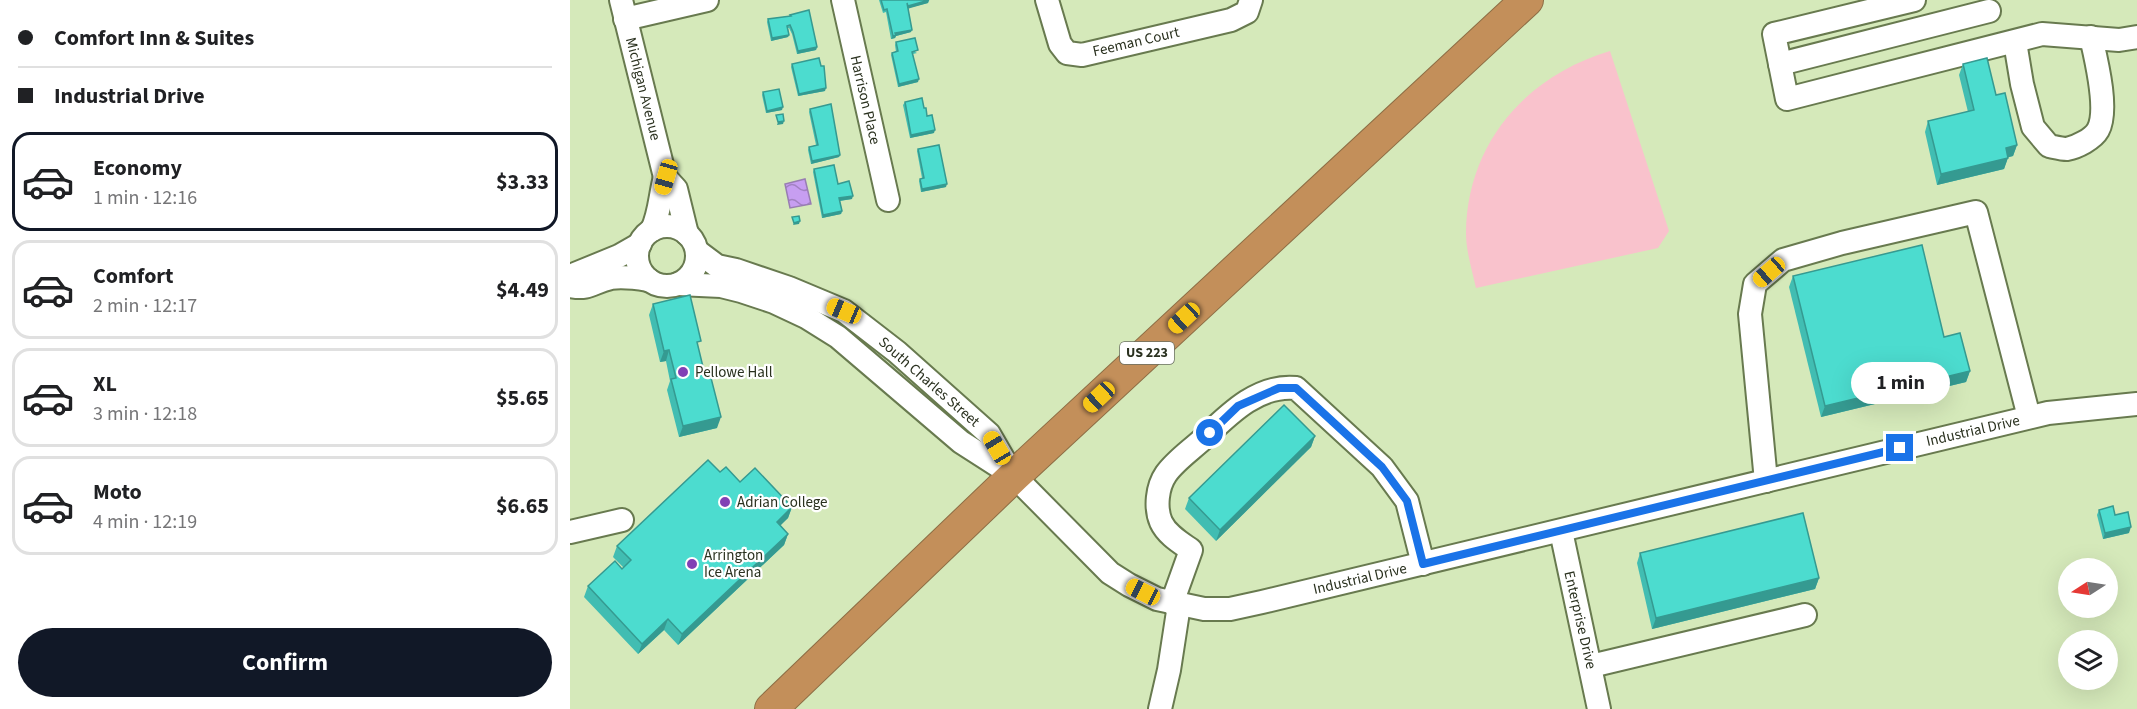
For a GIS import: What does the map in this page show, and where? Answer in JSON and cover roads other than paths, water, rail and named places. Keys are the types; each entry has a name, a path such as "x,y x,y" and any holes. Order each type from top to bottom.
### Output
{"highway":[{"name":"US 223","path":"771,709 1014,476 1527,0"}],"street":[{"path":"623,10 707,0"},
{"name":"Harrison Place","path":"843,0 888,200"},
{"name":"Feeman Court","path":"1047,0 1060,44 1067,53 1082,55 1231,20 1247,12 1251,0"},
{"path":"1914,0 1774,34 1787,99 2042,34 2119,40 2137,37"},
{"path":"1780,64 1987,6 2007,44 2022,84 2033,127 2049,146 2067,149 2086,142 2098,130 2102,115 2101,82 2091,38"},
{"name":"Michigan Avenue","path":"623,10 666,177 676,189 692,242"},
{"name":"Michigan Avenue","path":"646,237 659,214 660,196 666,177"},
{"path":"1766,481 1750,314 1755,284 1783,260 1892,231 1976,212 2029,417"},
{"path":"570,278 619,256 661,226 680,228 692,242 697,261 694,271 687,279 668,286 658,285 649,280 642,272 637,253 646,237"},
{"name":"South Charles Street","path":"692,242 717,266 789,288 844,311 897,352 989,434 1014,476"},
{"path":"570,286 583,288 623,277 649,280"},
{"name":"South Charles Street","path":"678,284 721,286 741,291 774,302 806,317 838,337 961,442 1014,476"},
{"path":"1160,709 1169,670 1176,604 1191,550 1175,539 1161,523 1158,503 1159,486 1167,472 1238,406 1279,388 1296,388 1382,467 1407,501 1423,564"},
{"name":"Industrial Drive","path":"1014,476 1110,573 1129,585 1157,599 1176,604 1204,609 1230,609 2029,417 2137,404"},
{"path":"570,532 622,520"},
{"name":"Enterprise Drive","path":"1561,531 1599,709"},
{"path":"1591,666 1805,615"}],"water":[{"path":"805,179 811,204 790,208 785,184"}],"place":[{"name":"Pellowe Hall","path":"683,372"},
{"name":"Adrian College","path":"725,502"},
{"name":"Arrington Ice Arena","path":"692,564"}]}
